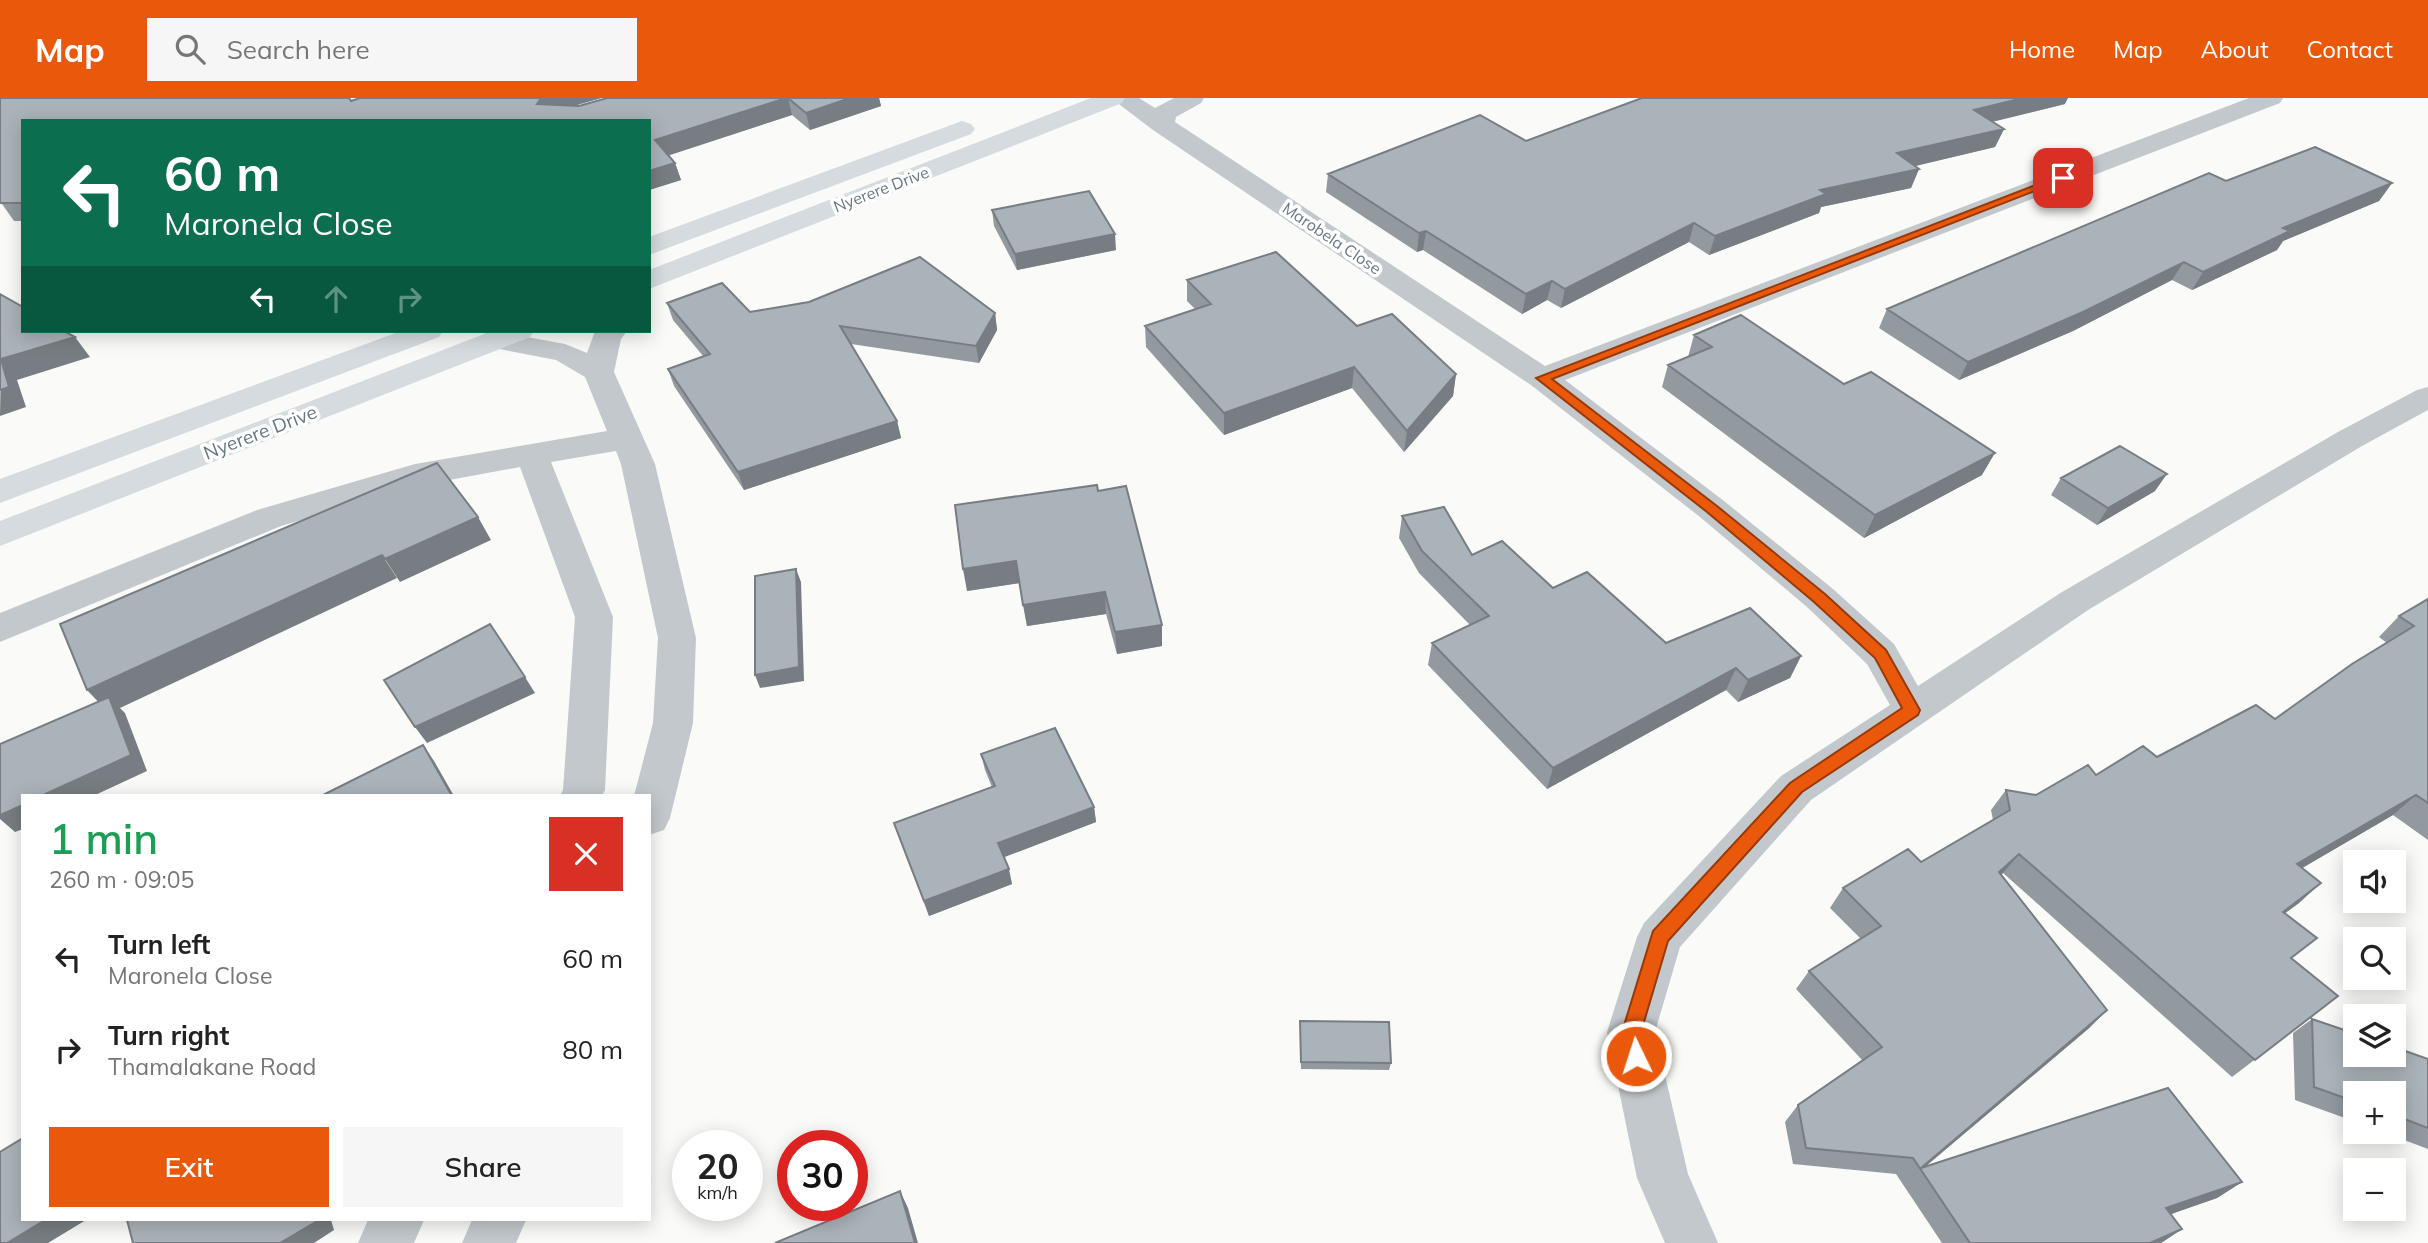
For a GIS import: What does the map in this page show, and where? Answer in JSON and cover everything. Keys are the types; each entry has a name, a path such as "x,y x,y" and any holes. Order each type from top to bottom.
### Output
{"main road":[{"name":"Nyerere Drive","path":"654,281 1113,98"},
{"name":"Nyerere Drive","path":"651,246 981,122"},
{"name":"Nyerere Drive","path":"0,492 423,333"},
{"name":"Nyerere Drive","path":"0,534 507,336"}],"street":[{"name":"Marobela Close","path":"1122,98 1542,378 1712,509 1820,598 1881,654 1912,710"},
{"path":"1162,125 1164,113 1192,98"},
{"path":"1542,378 2271,98"},
{"path":"598,372 606,337 610,333"},
{"path":"507,336 565,353 598,372 638,464 677,638 673,723 651,810"},
{"path":"1692,1243 1662,1178 1631,1032 1660,937 1796,788 2075,601 2350,439 2428,397"},
{"path":"0,628 269,518 415,475 627,438"},
{"path":"532,455 594,617 582,794"},
{"path":"384,1243 397,1221"},
{"path":"488,1243 499,1221"}],"building":[{"path":"0,98 349,98 351,101 360,98 541,98 537,104 579,106 607,98 786,98 655,140 675,163 651,170 651,119 21,119 21,203 0,203"},
{"path":"788,98 850,98 806,113"},
{"path":"1642,98 2023,98 1974,110 2004,129 1897,153 1919,169 1820,190 1826,194 1715,236 1694,223 1565,289 1552,281 1526,294 1426,231 1419,233 1328,174 1480,115 1526,141"},
{"path":"2315,147 2392,183 2283,228 2290,231 2203,272 2184,262 2083,312 1968,362 1887,309 2209,173 2226,181"},
{"path":"1089,191 1115,234 1015,254 992,210"},
{"path":"1276,252 1357,326 1392,314 1456,374 1407,431 1354,367 1224,413 1145,326 1211,304 1187,280"},
{"path":"920,257 995,313 976,346 840,326 897,421 738,472 668,369 710,354 667,303 722,283 750,312 809,302"},
{"path":"0,294 21,306 21,333 68,333 75,337 1,359 9,387 0,390"},
{"path":"1741,315 1844,384 1871,372 1995,453 1875,515 1668,365 1712,347 1694,335"},
{"path":"2120,446 2167,474 2108,508 2061,478"},
{"path":"437,463 478,517 385,559 382,555 87,690 60,624"},
{"path":"1097,485 1098,491 1126,486 1162,625 1115,632 1105,592 1023,605 1016,561 963,569 955,505"},
{"path":"1444,507 1472,555 1502,541 1553,588 1587,572 1666,643 1750,608 1801,656 1748,680 1736,668 1553,768 1432,643 1489,616 1422,551 1402,516"},
{"path":"796,569 799,667 755,675 755,576"},
{"path":"2428,599 2428,803 2416,795 2297,864 2321,883 2283,912 2317,938 2291,958 2338,996 2255,1060 2019,854 1999,872 2107,1010 1921,1168 2168,1088 2242,1182 2166,1208 2182,1229 2150,1243 1970,1243 1913,1158 1806,1148 1798,1105 1882,1047 1809,971 1881,926 1843,888 1908,849 1921,862 2010,810 2006,790 2036,795 2088,765 2096,775 2143,746 2157,757 2256,705 2275,719 2352,664 2414,626 2399,616"},
{"path":"490,624 525,677 415,727 384,680"},
{"path":"109,697 131,755 45,794 21,794 21,806 0,815 0,744"},
{"path":"1055,728 1094,807 998,843 1009,869 924,901 894,823 995,786 981,754"},
{"path":"423,745 451,794 325,794"},
{"path":"2312,1019 2343,1030 2343,1067 2406,1067 2406,1051 2428,1059 2428,1128 2406,1120 2406,1081 2343,1081 2343,1097 2314,1087"},
{"path":"1300,1021 1389,1022 1391,1063 1301,1062"},
{"path":"21,1139 21,1221 43,1221 7,1243 0,1243 0,1152"},
{"path":"900,1191 915,1243 775,1243 828,1221 868,1221 868,1204"},
{"path":"127,1221 317,1221 280,1243 133,1243"}],"route":[{"path":"1636,1056 1631,1032 1660,937 1796,788 1912,710 1881,654 1820,598 1712,509 1542,378 2063,178"}]}
